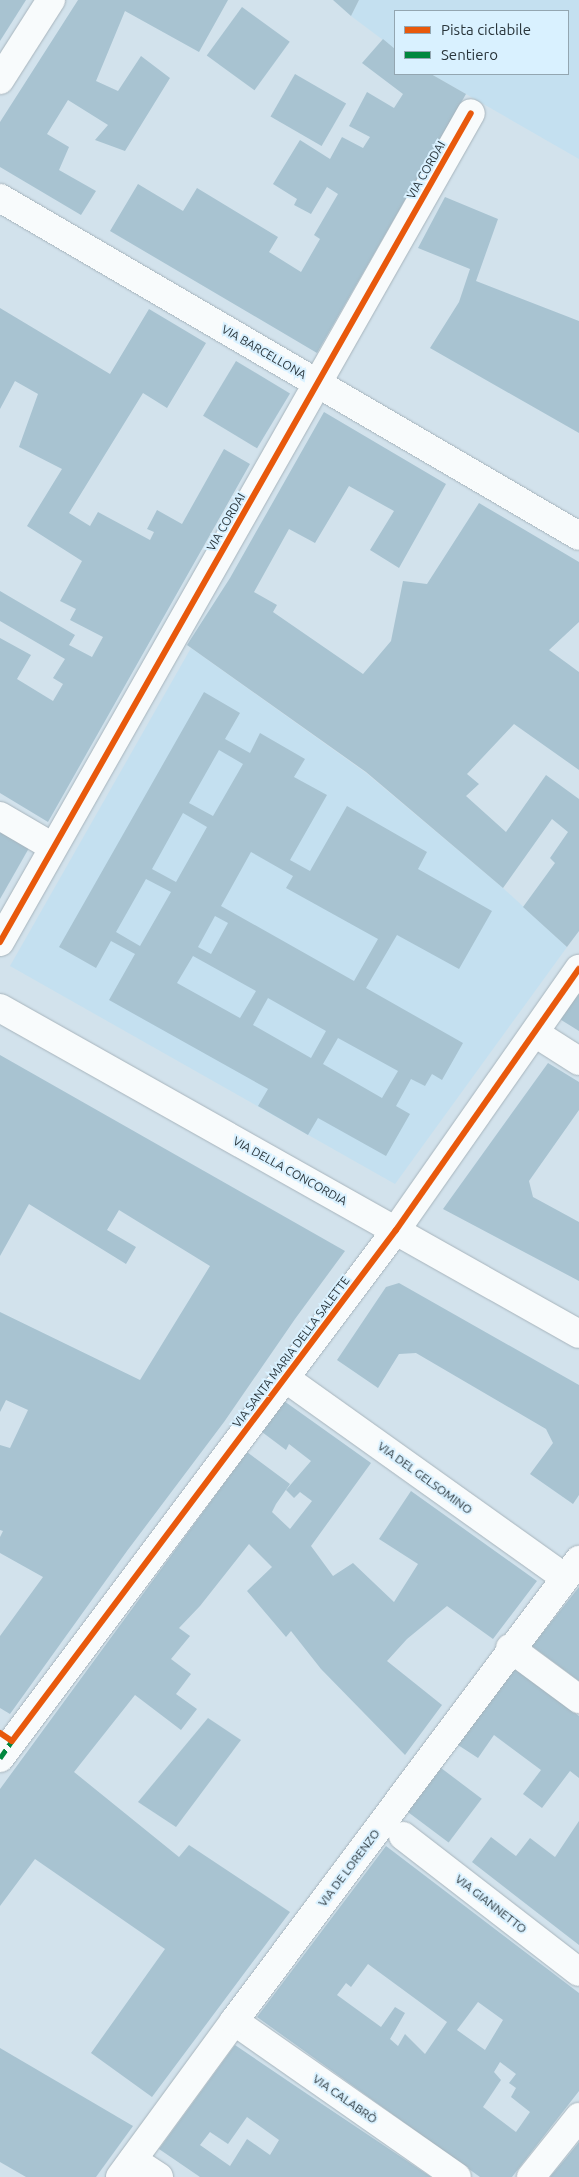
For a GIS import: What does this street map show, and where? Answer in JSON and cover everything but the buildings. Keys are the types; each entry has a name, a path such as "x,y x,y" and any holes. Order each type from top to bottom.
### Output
{"street":[{"path":"0,80 51,0"},
{"name":"VIA CORDAI","path":"0,942 472,113"},
{"name":"VIA BARCELLONA","path":"0,198 579,536"},
{"path":"0,816 54,847"},
{"name":"VIA SANTA MARIA DELLA SALETTE","path":"4,1744 396,1230 579,969"},
{"name":"VIA DELLA CONCORDIA","path":"0,1008 579,1334"},
{"path":"535,1033 579,1061"},
{"name":"VIA DEL GELSOMINO","path":"285,1378 572,1569"},
{"name":"VIA DE LORENZO","path":"127,2168 234,2021 385,1821 510,1648 572,1569"},
{"path":"510,1648 579,1699"},
{"name":"VIA GIANNETTO","path":"403,1836 579,1972"},
{"name":"VIA CALABRÒ","path":"234,2021 456,2177"},
{"path":"531,2177 579,2117"},
{"path":"127,2168 160,2177"}],"shaded area":[{"path":"359,0 579,0 579,159 433,75 569,75 569,10 394,10 394,48 351,16"},
{"path":"191,648 366,773 503,888 567,947 395,1184 10,966"}],"marked path":[{"path":"0,1758 12,1741"}],"cycle path":[{"path":"0,942 471,113"},
{"path":"0,1733 12,1741 396,1230 579,969"}]}
